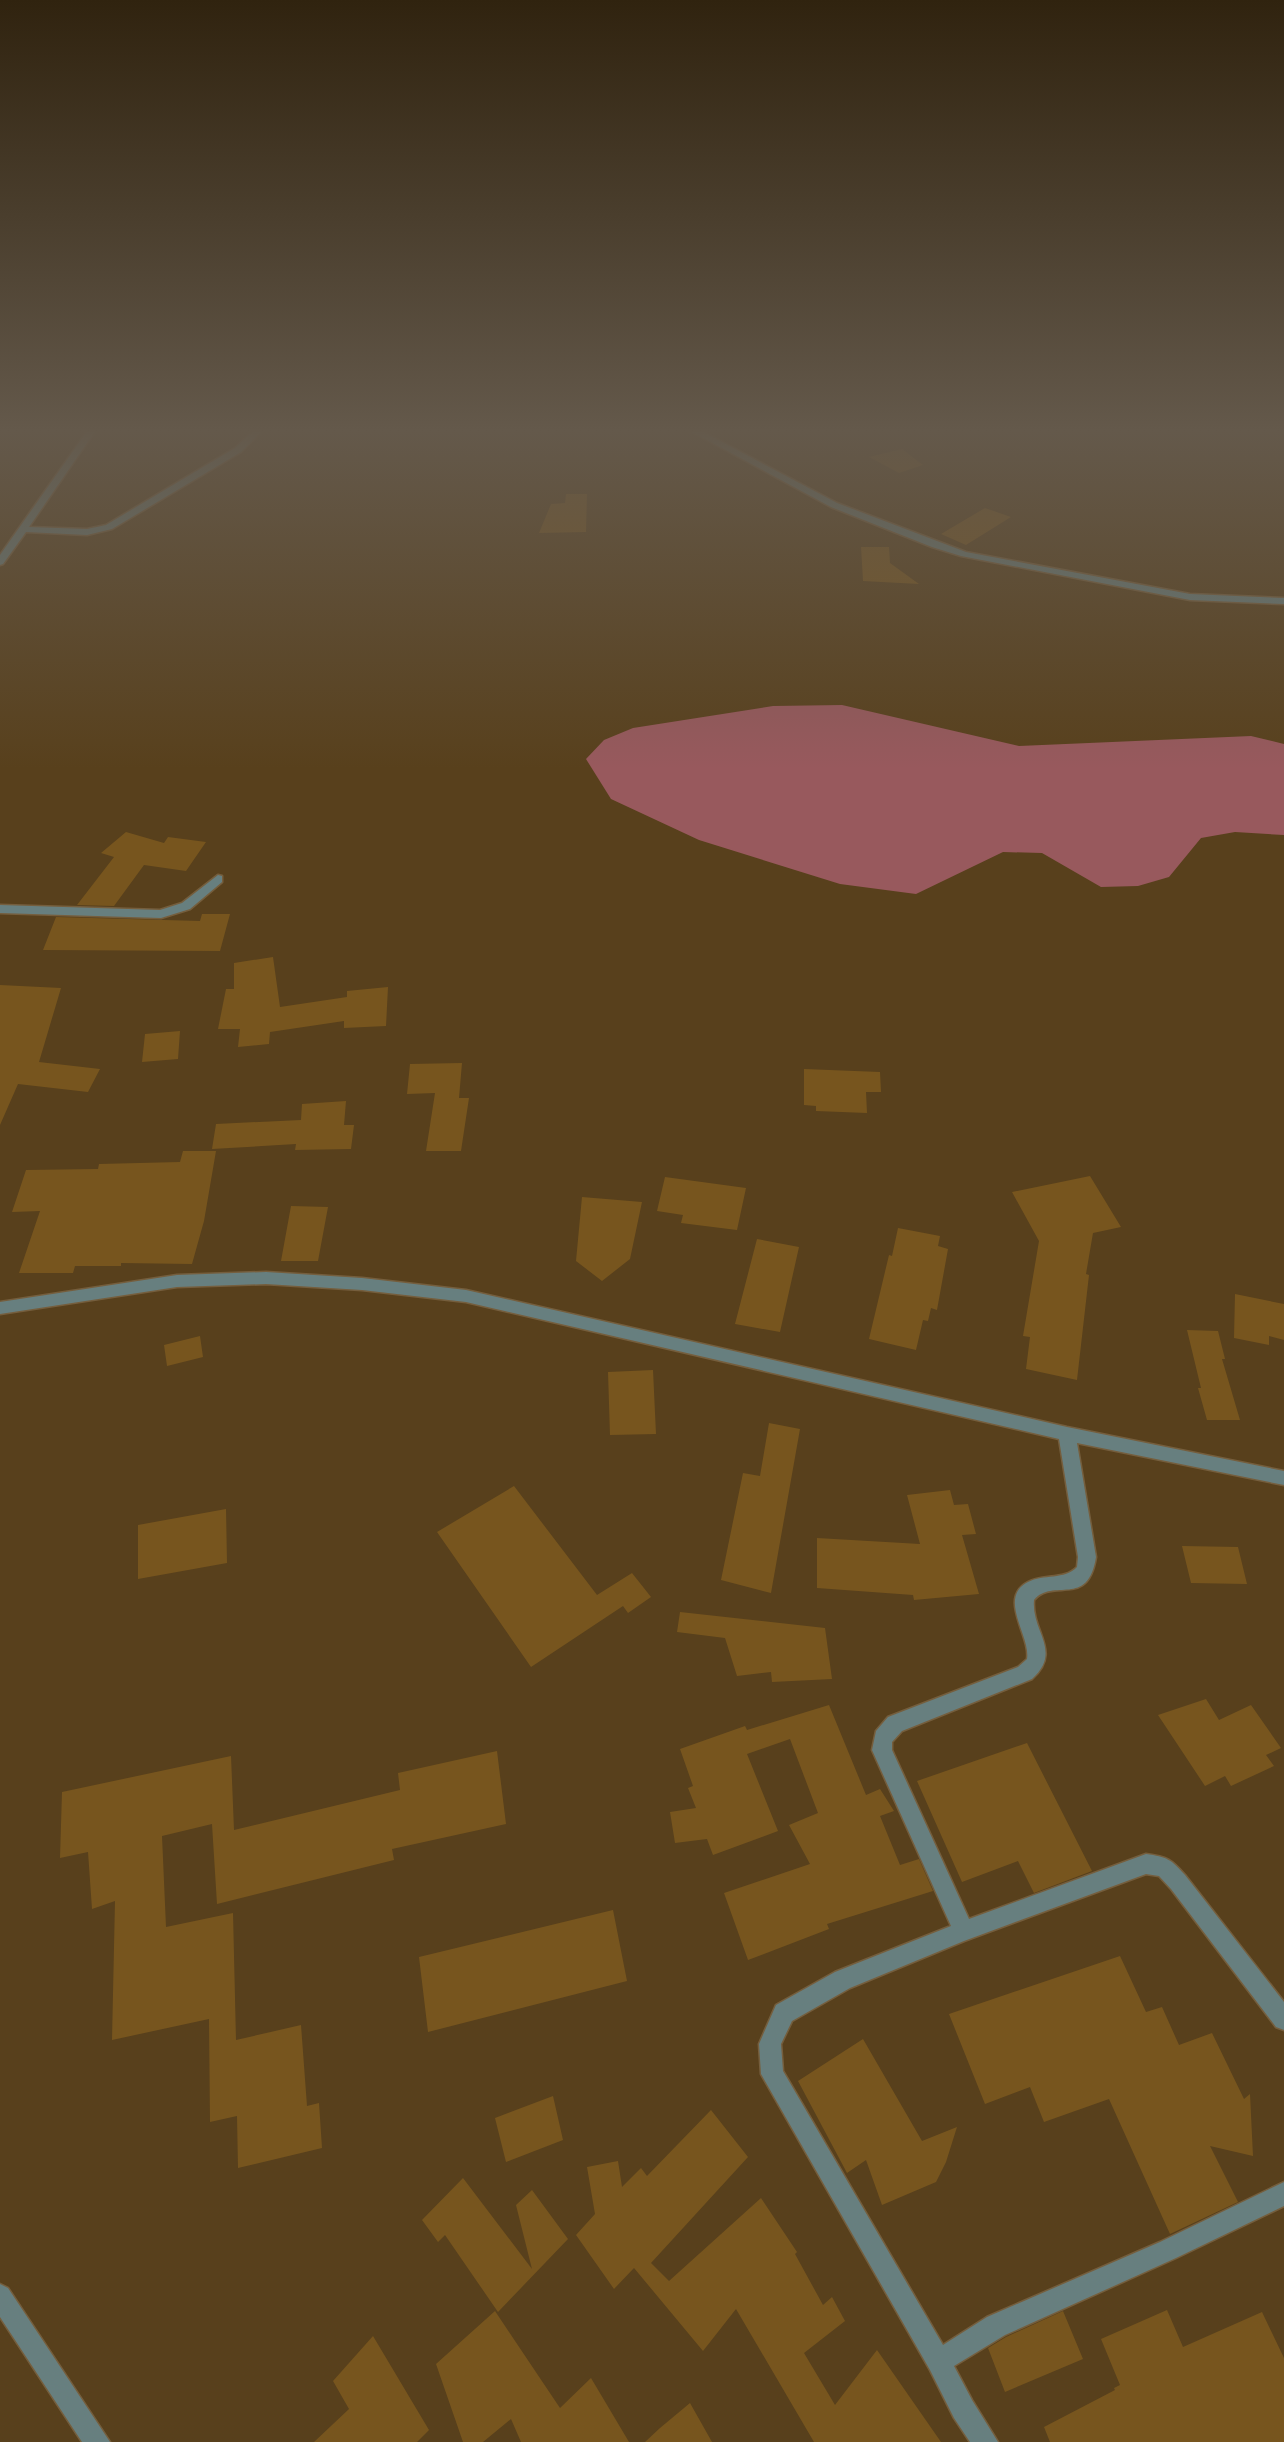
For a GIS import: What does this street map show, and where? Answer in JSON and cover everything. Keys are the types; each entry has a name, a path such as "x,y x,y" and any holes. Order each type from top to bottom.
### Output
{"street":[{"path":"0,561 14,541"},
{"path":"925,541 964,554 1150,591 1190,597 1284,601"},
{"path":"0,909 161,914 186,906 218,879"},
{"path":"0,1308 177,1281 266,1278 362,1284 454,1295 1067,1434 1284,1479"},
{"path":"964,1931 882,1750 883,1738 896,1724 1035,1667 1039,1657 1023,1608 1025,1596 1032,1588 1075,1580 1085,1571 1087,1557 1067,1434"},
{"path":"985,2442 963,2409 939,2361 772,2074 770,2044 784,2013 843,1980 964,1931 1146,1864 1164,1867 1178,1882 1284,2019"},
{"path":"939,2361 996,2326 1168,2250 1284,2194"},
{"path":"0,2296 97,2442"}],"shaded area":[{"path":"842,705 1019,746 1251,736 1284,744 1284,835 1235,832 1201,838 1169,877 1138,886 1101,887 1042,853 1003,852 916,894 840,884 699,840 611,799 586,759 604,740 633,728 773,706"}],"building":[{"path":"957,541 972,541 966,545"},
{"path":"861,547 889,547 890,563 919,584 863,581"},
{"path":"126,832 164,843 168,837 206,842 186,871 144,865 114,906 77,905 114,857 101,853"},
{"path":"202,914 230,914 220,951 43,950 56,917 200,921"},
{"path":"273,957 280,1007 347,997 347,991 388,987 386,1026 344,1028 344,1021 270,1032 269,1044 238,1047 240,1029 218,1029 226,989 234,989 234,963"},
{"path":"0,985 61,988 39,1062 100,1069 88,1092 18,1084 0,1125"},
{"path":"180,1031 178,1059 142,1062 145,1034"},
{"path":"462,1063 459,1098 469,1098 461,1151 426,1151 435,1093 407,1094 410,1064"},
{"path":"804,1069 880,1072 881,1092 866,1092 867,1113 816,1111 816,1106 804,1105"},
{"path":"346,1101 344,1125 354,1125 351,1149 295,1150 296,1144 212,1149 216,1124 301,1120 302,1104"},
{"path":"183,1151 216,1151 204,1221 192,1264 121,1263 121,1266 75,1266 73,1273 19,1273 40,1211 12,1212 26,1170 98,1169 99,1164 180,1162"},
{"path":"1090,1176 1121,1227 1093,1233 1086,1274 1089,1275 1077,1380 1026,1369 1030,1337 1023,1336 1039,1241 1012,1192"},
{"path":"665,1177 746,1188 737,1230 681,1223 683,1215 657,1211"},
{"path":"582,1197 642,1202 630,1259 602,1281 576,1261"},
{"path":"291,1206 328,1207 318,1261 281,1261"},
{"path":"898,1228 940,1236 938,1246 948,1249 937,1310 931,1308 928,1321 923,1320 916,1350 869,1339 889,1255 892,1256"},
{"path":"757,1239 799,1247 780,1332 735,1324"},
{"path":"1235,1294 1284,1304 1284,1340 1269,1336 1269,1345 1234,1338"},
{"path":"1187,1330 1218,1331 1225,1359 1222,1359 1240,1420 1207,1420 1198,1388 1201,1388"},
{"path":"200,1336 203,1357 167,1366 164,1345"},
{"path":"653,1370 656,1434 610,1435 608,1372"},
{"path":"769,1423 800,1429 771,1593 721,1580 743,1473 760,1476"},
{"path":"514,1486 597,1595 632,1573 651,1597 628,1613 623,1606 531,1667 437,1532"},
{"path":"950,1490 954,1505 968,1504 976,1534 962,1535 979,1594 914,1600 913,1595 817,1588 817,1538 920,1544 907,1495"},
{"path":"226,1509 227,1563 138,1579 138,1525"},
{"path":"1182,1546 1238,1547 1247,1584 1191,1583"},
{"path":"680,1612 825,1628 832,1679 772,1682 771,1672 737,1676 725,1638 677,1632"},
{"path":"1206,1699 1219,1720 1251,1705 1281,1748 1266,1755 1274,1766 1231,1786 1225,1776 1205,1786 1158,1715"},
{"path":"829,1705 866,1795 880,1789 894,1811 880,1816 900,1865 919,1859 933,1891 827,1924 829,1929 748,1960 724,1893 810,1864 789,1825 818,1813 790,1739 747,1754 778,1831 713,1855 707,1839 675,1843 670,1812 696,1808 688,1788 693,1786 680,1749 745,1726 747,1730"},
{"path":"1027,1743 1092,1871 1034,1893 1018,1861 962,1882 917,1781"},
{"path":"497,1751 506,1824 392,1849 394,1860 217,1904 212,1824 162,1836 166,1927 233,1913 236,2040 301,2025 307,2106 319,2103 322,2148 238,2168 237,2116 210,2122 209,2019 112,2040 115,1901 92,1909 88,1852 60,1858 62,1792 231,1756 234,1830 400,1790 398,1773"},
{"path":"613,1910 627,1981 428,2032 419,1957"},
{"path":"1120,1956 1146,2012 1162,2007 1179,2045 1212,2033 1244,2099 1250,2094 1253,2156 1210,2146 1238,2202 1170,2234 1109,2099 1044,2122 1030,2087 985,2104 949,2014"},
{"path":"863,2039 922,2141 957,2127 946,2162 936,2182 882,2205 866,2160 847,2173 798,2081"},
{"path":"553,2096 563,2140 506,2162 495,2118"},
{"path":"711,2110 748,2157 651,2263 669,2281 761,2198 797,2252 795,2254 823,2305 832,2297 845,2321 804,2353 835,2405 877,2350 941,2442 814,2442 736,2309 703,2351 634,2268 614,2289 576,2235 595,2214 587,2167 618,2161 622,2187 641,2168 647,2176"},
{"path":"463,2178 532,2269 516,2205 532,2190 568,2239 498,2312 445,2235 438,2242 422,2220"},
{"path":"1167,2310 1183,2347 1262,2312 1284,2358 1284,2442 1050,2442 1044,2427 1115,2390 1114,2388 1120,2385 1101,2339"},
{"path":"495,2311 560,2408 591,2378 629,2442 521,2442 511,2419 483,2442 463,2442 436,2364"},
{"path":"1063,2311 1083,2359 1005,2392 988,2348 1006,2337"},
{"path":"373,2336 429,2430 417,2442 314,2442 349,2409 333,2381"},
{"path":"690,2403 712,2442 645,2442 660,2428"}]}
